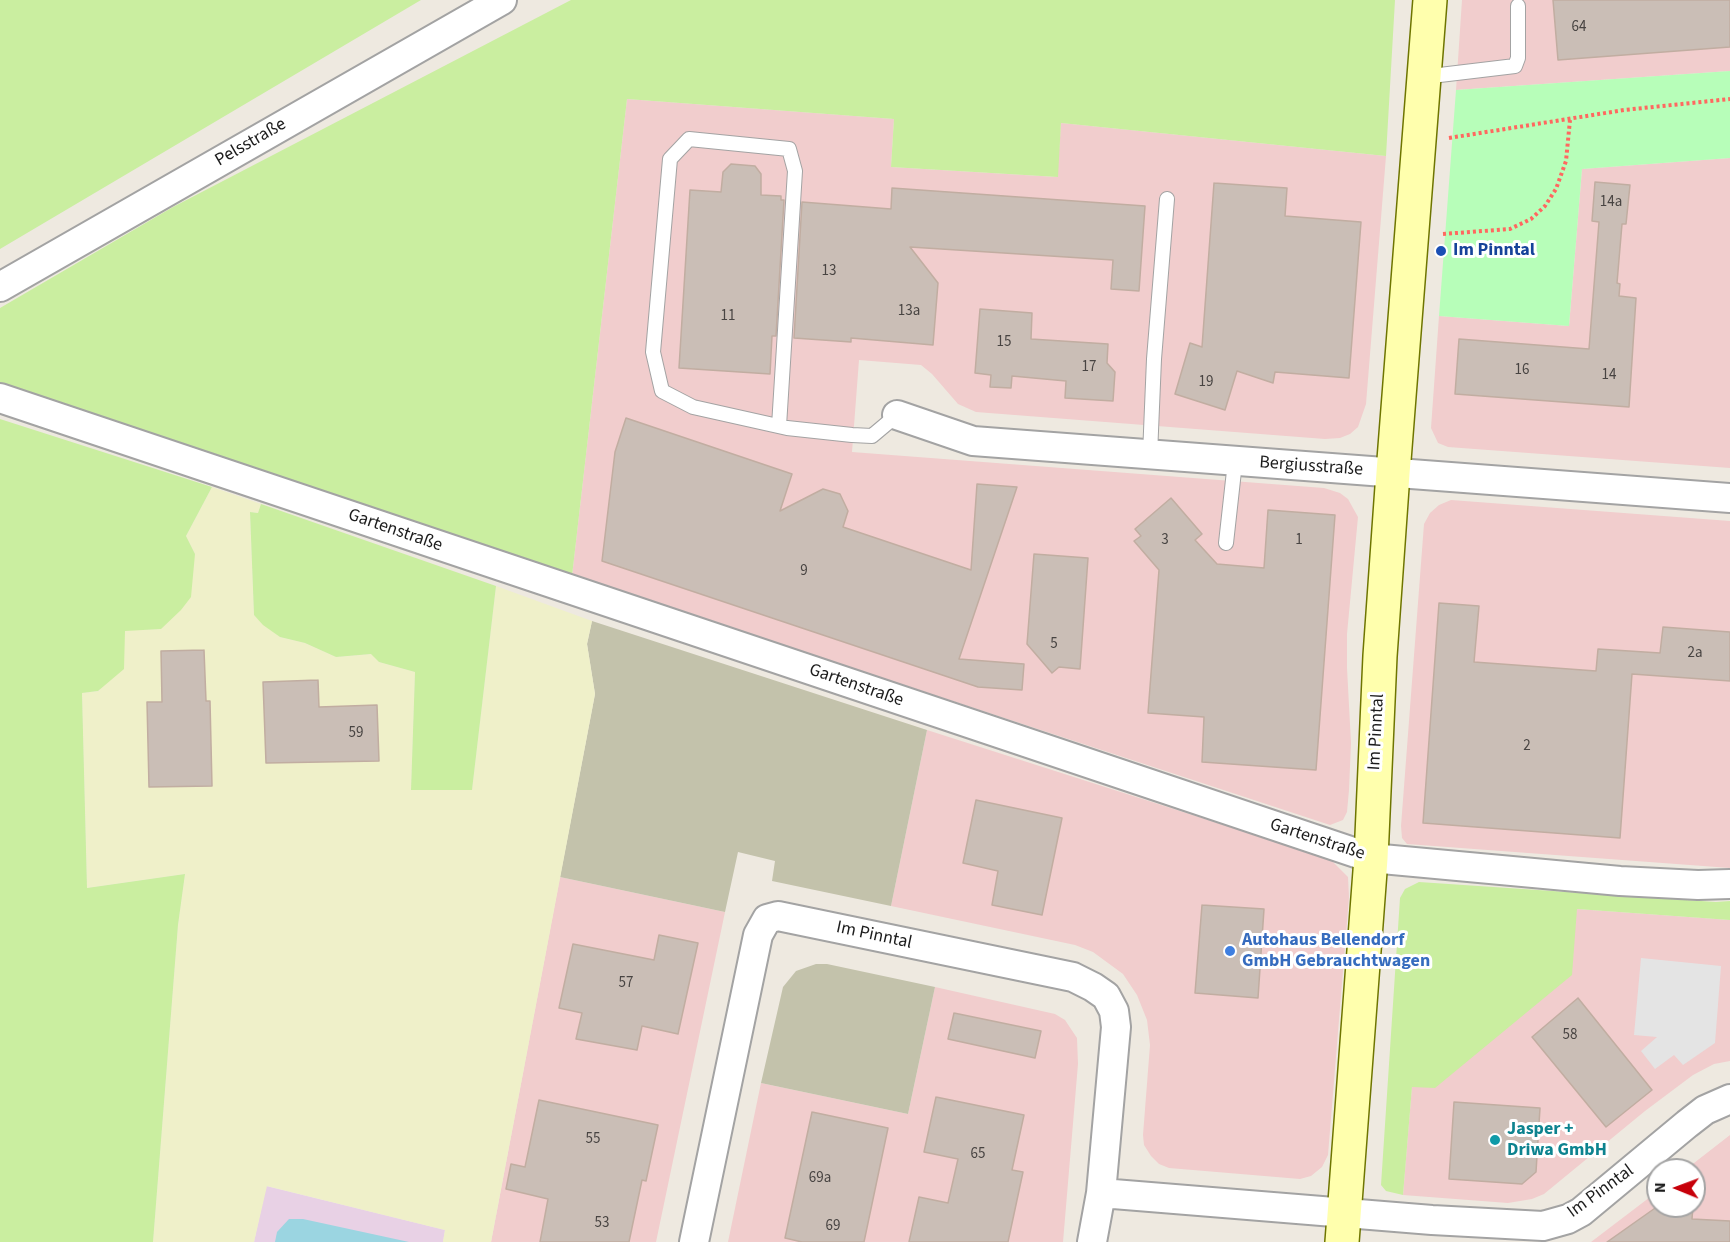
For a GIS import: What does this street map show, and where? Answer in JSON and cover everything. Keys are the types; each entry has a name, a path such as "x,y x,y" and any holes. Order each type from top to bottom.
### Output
{"main road":[{"name":"Im Pinntal","path":"1343,1227 1371,858 1380,656 1430,0"}],"street":[{"name":"Pelsstraße","path":"0,287 502,0"},
{"name":"Gartenstraße","path":"0,398 1371,858 1620,881 1698,885 1730,884"},
{"name":"Bergiusstraße","path":"897,415 973,441 1730,498"},
{"name":"Im Pinntal","path":"694,1242 758,936 767,919 778,916 1073,977 1106,996 1114,1011 1116,1028 1101,1193 1092,1242"},
{"name":"Im Pinntal","path":"1101,1193 1343,1227 1542,1226 1568,1219 1581,1212 1696,1117 1720,1102 1730,1099"}],"lane":[{"path":"1423,77 1515,66 1518,58 1518,6"},
{"path":"779,426 795,171 789,149 689,139 670,159 653,352 662,391 693,407 779,426 872,436 897,415"},
{"path":"1150,456 1154,359 1167,199"},
{"path":"1226,543 1235,462"}],"path":[{"path":"1419,139 1461,137 1624,110 1730,99"},
{"path":"1412,236 1510,229 1531,219 1545,206 1556,189 1566,161 1570,120"}],"shaded area":[{"path":"1462,0 1730,0 1730,71 1456,90"},
{"path":"627,99 894,119 891,167 1057,177 1061,123 1386,156 1366,404 1358,427 1350,434 1340,438 1325,439 976,412 958,404 921,365 859,360 852,452 1324,488 1340,493 1348,499 1358,517 1347,634 1351,743 1347,812 1343,820 1330,825 572,576"},
{"path":"1730,158 1730,468 1448,447 1438,443 1431,428 1439,316 1569,326 1582,169"},
{"path":"212,487 261,504 258,513 250,512 254,615 280,637 305,643 336,657 372,654 379,662 415,672 411,790 472,790 496,586 592,621 587,644 595,694 491,1242 443,1242 445,1230 267,1186 254,1242 153,1242 178,925 185,874 87,888 82,693 99,691 125,630 161,629 195,554 186,536"},
{"path":"1451,500 1730,521 1730,868 1407,844 1402,838 1401,826 1424,524 1430,513 1439,505"},
{"path":"592,621 927,730 891,906 772,881 775,861 738,852 725,912 560,877 595,694 587,644"},
{"path":"927,730 1330,859 1348,877 1349,897 1328,1155 1322,1167 1311,1176 1300,1179 1169,1168 1159,1164 1144,1145 1143,1135 1150,1045 1147,1020 1137,995 1123,974 1093,952 1075,945 891,906"},
{"path":"560,877 725,912 656,1242 491,1242"},
{"path":"1577,909 1730,920 1730,1061 1714,1064 1693,1075 1645,1111 1544,1194 1532,1199 1508,1203 1403,1195 1412,1086"},
{"path":"1641,958 1721,966 1715,1043 1683,1065 1674,1055 1655,1069 1641,1051 1657,1037 1634,1035"},
{"path":"816,964 827,964 935,987 908,1114 761,1083 783,987 796,971"},
{"path":"935,987 1055,1014 1065,1020 1077,1038 1078,1064 1063,1242 728,1242 761,1083 908,1114"},
{"path":"1730,1135 1730,1242 1591,1242 1646,1200 1646,1218 1706,1218 1706,1158 1700,1158"},
{"path":"266,1186 445,1230 443,1242 254,1242"}],"green space":[{"path":"0,0 421,0 0,249"},
{"path":"571,0 1395,0 1386,156 1061,123 1058,177 891,167 894,119 627,99 572,576 0,390 0,308 173,207"},
{"path":"1730,71 1730,158 1582,169 1569,326 1439,316 1456,90"},
{"path":"0,419 212,487 186,536 195,554 191,597 161,629 125,631 124,669 98,691 82,693 87,888 185,874 178,925 153,1242 0,1242"},
{"path":"261,504 496,586 472,790 411,790 415,672 379,662 371,654 336,657 305,643 280,637 263,625 254,615 250,512 258,513"},
{"path":"1419,882 1716,902 1730,901 1730,920 1577,909 1572,975 1435,1088 1412,1087 1403,1195 1386,1191 1381,1185 1400,898 1405,889"}],"water":[{"path":"289,1219 303,1219 409,1242 275,1242 277,1232"}],"building":[{"path":"1553,0 1730,0 1730,47 1558,60"},
{"path":"731,164 755,166 761,174 761,195 781,196 781,200 784,200 776,336 772,336 770,374 679,368 690,190 721,192 723,172"},
{"path":"1595,182 1630,185 1626,224 1622,224 1617,283 1620,284 1619,296 1636,298 1629,407 1455,394 1459,339 1589,349 1599,222 1592,221"},
{"path":"1214,183 1287,188 1285,216 1361,222 1349,378 1275,372 1273,383 1237,371 1225,410 1175,394 1190,343 1202,347"},
{"path":"892,188 1145,206 1139,291 1111,289 1113,260 910,247 938,283 933,345 851,338 851,342 794,338 802,202 891,209"},
{"path":"980,309 1032,313 1031,339 1108,344 1107,363 1115,372 1113,401 1065,398 1066,381 1012,376 1011,388 990,387 991,375 975,373"},
{"path":"626,418 792,474 780,511 823,489 840,494 848,511 843,527 971,570 977,484 1017,487 959,659 1024,664 1022,690 978,687 602,561 615,452"},
{"path":"1171,498 1202,534 1195,540 1217,564 1264,568 1268,510 1335,515 1316,770 1202,762 1204,717 1148,713 1159,570 1134,541 1141,536 1135,529"},
{"path":"1034,554 1088,558 1080,669 1059,667 1052,673 1027,644"},
{"path":"1439,603 1479,606 1474,662 1596,671 1598,649 1660,653 1663,627 1730,632 1730,681 1632,674 1620,838 1423,823"},
{"path":"204,650 206,701 210,701 212,786 149,787 147,702 162,702 161,651"},
{"path":"318,680 319,707 377,705 379,761 266,763 263,682"},
{"path":"976,800 1062,818 1042,915 992,905 998,871 963,863"},
{"name":"Autohaus Bellendorf GmbH Gebrauchtwagen","path":"1202,905 1264,909 1258,998 1195,993"},
{"path":"659,935 698,943 678,1034 642,1026 637,1050 576,1039 582,1013 559,1008 573,944 654,960"},
{"path":"1578,998 1652,1090 1606,1127 1532,1037"},
{"path":"954,1013 1041,1031 1035,1058 948,1039"},
{"path":"936,1097 1024,1115 1012,1170 1023,1172 1008,1242 909,1242 919,1197 948,1203 958,1159 924,1152"},
{"path":"539,1100 658,1125 646,1181 642,1180 629,1242 540,1242 548,1199 506,1189 511,1164 525,1167"},
{"name":"Jasper + Driwa GmbH","path":"1454,1102 1540,1108 1536,1172 1522,1184 1449,1179"},
{"path":"812,1112 888,1128 864,1242 802,1242 785,1238"},
{"path":"1646,1214 1646,1218 1730,1221 1730,1242 1607,1242"}],"place":[{"name":"Im Pinntal","path":"1441,251"},
{"name":"Autohaus Bellendorf GmbH Gebrauchtwagen","path":"1230,951"},
{"name":"Jasper + Driwa GmbH","path":"1495,1140"}]}
